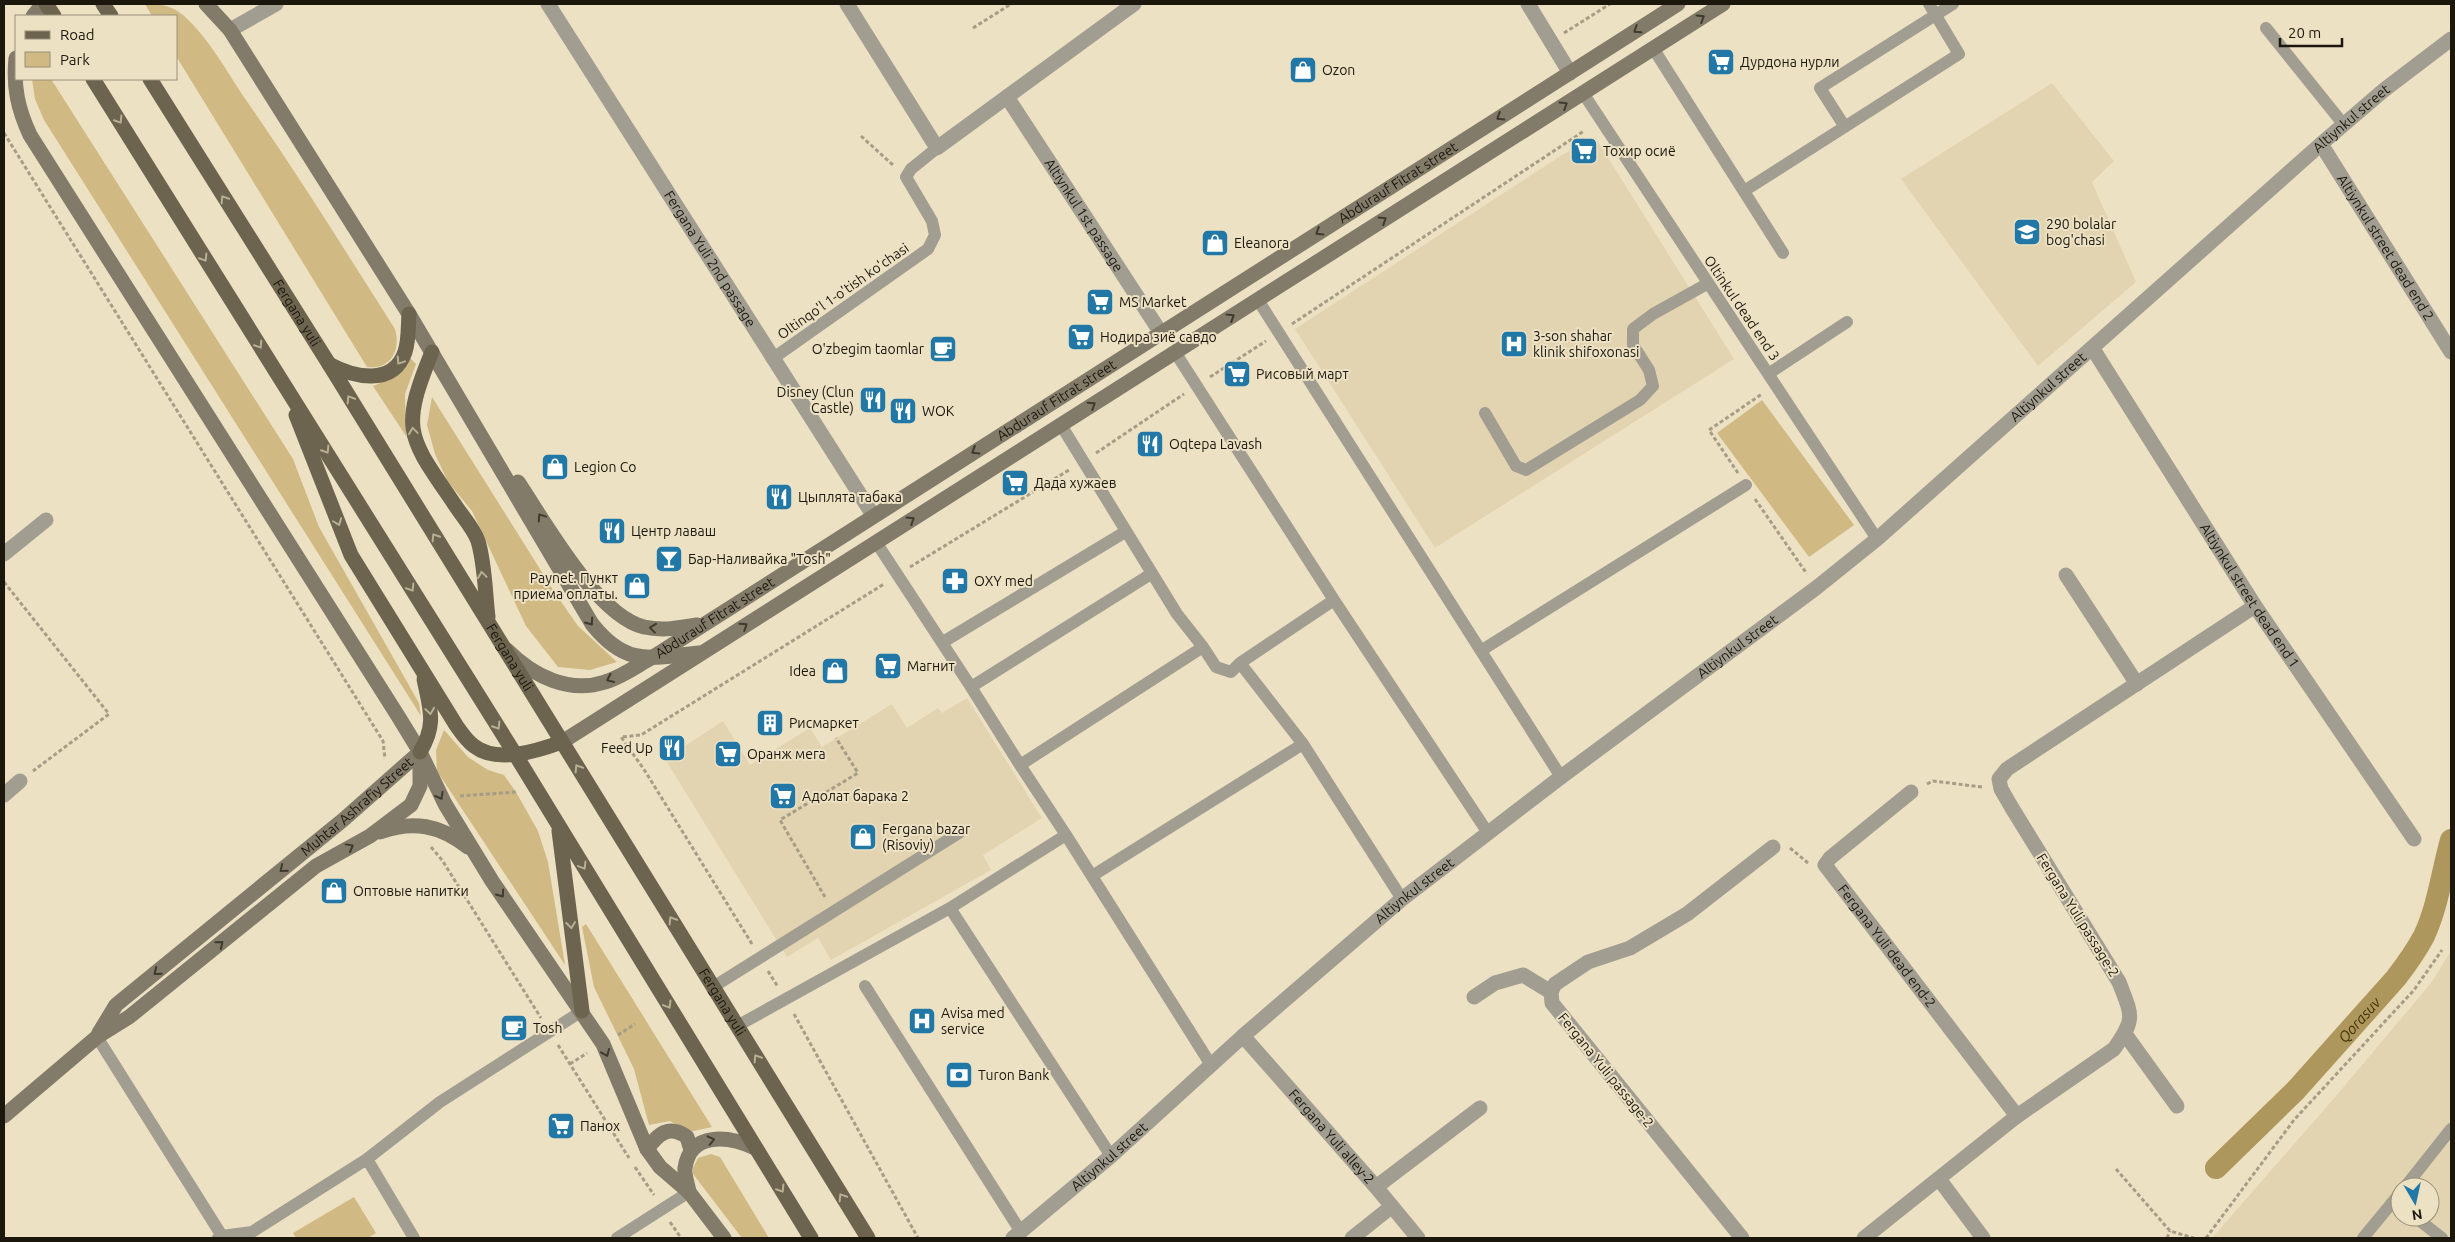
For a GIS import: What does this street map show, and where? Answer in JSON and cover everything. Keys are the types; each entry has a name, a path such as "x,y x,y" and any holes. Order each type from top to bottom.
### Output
{"main road":[{"path":"34,15 45,4 53,15"},
{"path":"103,4 110,15"},
{"path":"206,4 230,30 409,314 592,624 611,646 621,652 653,657 703,652"},
{"name":"Abdurauf Fitrat street","path":"503,646 514,657 540,675 569,685 585,686 607,682 653,657 1678,4"},
{"name":"Abdurauf Fitrat street","path":"562,742 1723,4"},
{"path":"1570,72 1583,93"},
{"path":"15,80 17,104 30,135 420,752 437,790 474,853 603,1044 647,1149 660,1166 689,1192 724,1238"},
{"path":"94,80 515,754 811,1238"},
{"name":"Fergana yuli","path":"151,80 329,364 868,1238"},
{"path":"329,364 358,375 373,376 390,372 402,360 405,353 409,314"},
{"path":"1161,333 1175,352"},
{"path":"432,352 415,394 412,418 413,434 420,454 478,539 489,623"},
{"path":"281,379 351,555 456,725 473,745 492,753 515,754 539,750 562,742"},
{"path":"451,383 572,561 608,606 620,616 644,627 675,629 701,625"},
{"path":"874,515 881,538"},
{"path":"420,752 432,726 421,668"},
{"name":"Muhtar Ashrafiy Street","path":"98,1037 116,1005 388,782 420,752"},
{"name":"Muhtar Ashrafiy Street","path":"98,1037 129,1017 316,866 370,836 411,805 420,786 420,752"},
{"path":"370,836 402,826 422,825 446,832 474,853"},
{"path":"558,825 582,1011"},
{"path":"4,1116 98,1037"},
{"path":"647,1149 658,1135 673,1131 688,1137 691,1150 684,1169 689,1192"},
{"path":"691,1150 707,1140 718,1138 741,1141 755,1148"}],"street":[{"path":"230,30 276,4"},
{"name":"Fergana Yuli 2nd passage","path":"548,4 772,359 874,515"},
{"path":"847,4 937,148 1134,4"},
{"path":"1528,4 1570,72"},
{"name":"Altiynkul street","path":"1017,1235 1111,1156 1243,1036 1402,899 1561,777 1816,588 1877,539 2093,349 2321,144 2384,90 2451,39"},
{"name":"Altiynkul 1st passage","path":"1007,97 1161,333"},
{"name":"Altiynkul street dead end 2","path":"2321,144 2451,352"},
{"name":"Altiynkul street dead end 1","path":"2093,349 2255,606 2414,839"},
{"path":"4,554 46,520"},
{"path":"2066,575 2137,684"},
{"path":"2001,789 2000,779 2007,768 2255,606"},
{"path":"4,795 20,781"},
{"name":"Fergana Yuli passage-2","path":"2001,789 2119,982 2131,1014 2125,1034"},
{"path":"1826,865 1830,858 1911,792"},
{"path":"1474,996 1494,983 1523,975 1551,992 1555,984 1588,962 1630,948 1687,914 1772,847"},
{"name":"Fergana Yuli dead end-2","path":"1826,865 2017,1116"},
{"name":"Fergana Yuli passage-2","path":"1551,992 1552,1003 1742,1238"},
{"path":"1864,1238 2017,1116 2114,1049 2125,1034 2178,1106"},
{"name":"Fergana Yuli alley-2","path":"1243,1036 1376,1187 1418,1238"},
{"path":"1376,1187 1480,1108"},
{"path":"1938,1179 1983,1238"},
{"path":"1352,1238 1391,1207"}],"lane":[{"path":"1845,127 1820,88 1932,9 1953,4"},
{"path":"1744,191 1960,54 1932,9"},
{"path":"2266,28 2344,125"},
{"path":"1653,48 1783,253"},
{"name":"Oltinkul dead end 3","path":"1583,93 1707,284 1877,539"},
{"path":"906,177 911,169 937,148"},
{"name":"Oltinqo'l 1-o'tish ko'chasi","path":"772,359 928,249 935,235 932,221 906,177"},
{"path":"1485,413 1516,466 1526,470 1640,400 1653,386 1649,370 1633,345 1633,329 1653,314 1707,284"},
{"path":"1258,300 1561,777"},
{"path":"1768,374 1847,322"},
{"path":"1175,352 1334,600 1488,833"},
{"path":"1061,425 1124,532 1177,614 1216,667 1231,672 1334,600"},
{"path":"1482,650 1746,485"},
{"path":"943,642 1124,532"},
{"path":"881,538 971,687 1211,1065"},
{"path":"971,687 1151,574"},
{"path":"1020,765 1203,647"},
{"path":"1240,664 1303,744 1402,899"},
{"path":"1092,876 1303,744"},
{"path":"713,987 958,833"},
{"path":"737,1026 950,908 1066,835"},
{"path":"950,908 1111,1156"},
{"path":"865,986 1017,1235"},
{"path":"98,1037 220,1237 255,1235 367,1159 440,1102 582,1011"},
{"path":"2413,1177 2451,1129"},
{"path":"367,1159 414,1238"},
{"path":"617,1238 689,1192"},
{"path":"2363,1238 2390,1209"},
{"path":"2428,1227 2442,1238"}],"path":[{"path":"972,28 1011,4"},
{"path":"1562,34 1610,4"},
{"path":"4,133 383,741 388,782"},
{"path":"860,136 906,177"},
{"path":"4,582 109,714 20,781"},
{"path":"833,912 780,820 858,773 836,738"},
{"path":"645,771 786,999 918,1238"},
{"path":"1911,792 1933,781 2001,789"},
{"path":"456,796 516,792"},
{"path":"1772,847 1783,840 1805,862 1826,865"},
{"path":"2206,1238 2294,1120 2414,990 2442,950"},
{"path":"618,1035 635,1024"},
{"path":"570,1064 587,1053"},
{"path":"2116,1169 2170,1231 2194,1238"},
{"path":"2167,1238 2170,1231"}],"shaded area":[{"name":"290 bolalar bog'chasi","path":"2052,83 2114,161 2092,182 2136,282 2038,366 1901,179"},
{"name":"3-son shahar klinik shifoxonasi","path":"1595,137 1734,359 1435,548 1295,329 1562,155"},
{"name":"Fergana bazar (Risoviy)","path":"967,698 1042,818 983,855 991,870 831,960 818,938 787,957 665,759 723,721 750,765 810,728 822,747 892,704 907,728 938,708 942,713"},
{"path":"2451,951 2451,1238 2212,1238 2330,1103 2431,983"}],"green space":[{"path":"145,4 165,6 179,12 201,34 217,56 303,185 395,329 397,344 388,362 375,367 367,367 178,59 178,15 151,15"},
{"path":"32,80 52,80 293,459 319,527 419,703 421,716 44,120 35,99"},
{"path":"410,358 416,364 405,394 406,436 373,386 395,377"},
{"path":"432,397 555,593 578,626 617,662 590,670 558,667 526,626 472,511 448,482 435,454 427,425"},
{"path":"1762,400 1854,525 1809,557 1717,433"},
{"path":"444,730 468,757 488,770 504,775 538,831 548,862 565,965 437,771 436,750"},
{"path":"586,924 712,1127 689,1132 670,1121 649,1125 634,1069 594,987 582,927"},
{"path":"711,1154 720,1157 769,1238 742,1238 693,1174 693,1168 698,1158"},
{"path":"354,1197 376,1233 368,1238 296,1238 293,1233"}],"waterway":[{"name":"Qorasuv","path":"2216,1168 2296,1090 2396,978 2407,963 2421,942 2429,925 2451,840"}],"place":[{"name":"Дурдона нурли","path":"1721,62"},
{"name":"Ozon","path":"1303,70"},
{"name":"Тохир осиё","path":"1584,151"},
{"name":"290 bolalar bog'chasi","path":"2027,232"},
{"name":"Eleanora","path":"1215,243"},
{"name":"MS Market","path":"1100,302"},
{"name":"Нодира зиё савдо","path":"1081,337"},
{"name":"3-son shahar klinik shifoxonasi","path":"1514,344"},
{"name":"O'zbegim taomlar","path":"943,349"},
{"name":"Рисовый март","path":"1237,374"},
{"name":"Disney (Clun Castle)","path":"873,400"},
{"name":"WOK","path":"903,411"},
{"name":"Oqtepa Lavash","path":"1150,444"},
{"name":"Legion Co","path":"555,467"},
{"name":"Дада хужаев","path":"1015,483"},
{"name":"Цыплята табака","path":"779,497"},
{"name":"Центр лаваш","path":"612,531"},
{"name":"Бар-Наливайка \"Tosh\"","path":"669,559"},
{"name":"OXY med","path":"955,581"},
{"name":"Paynet. Пункт приема оплаты.","path":"637,586"},
{"name":"Магнит","path":"888,666"},
{"name":"Idea","path":"835,671"},
{"name":"Рисмаркет","path":"770,723"},
{"name":"Feed Up","path":"672,748"},
{"name":"Оранж мега","path":"728,754"},
{"name":"Адолат барака 2","path":"783,796"},
{"name":"Fergana bazar (Risoviy)","path":"863,837"},
{"name":"Оптовые напитки","path":"334,891"},
{"name":"Avisa med service","path":"922,1021"},
{"name":"Tosh","path":"514,1028"},
{"name":"Turon Bank","path":"959,1075"},
{"name":"Панох","path":"561,1126"}]}
